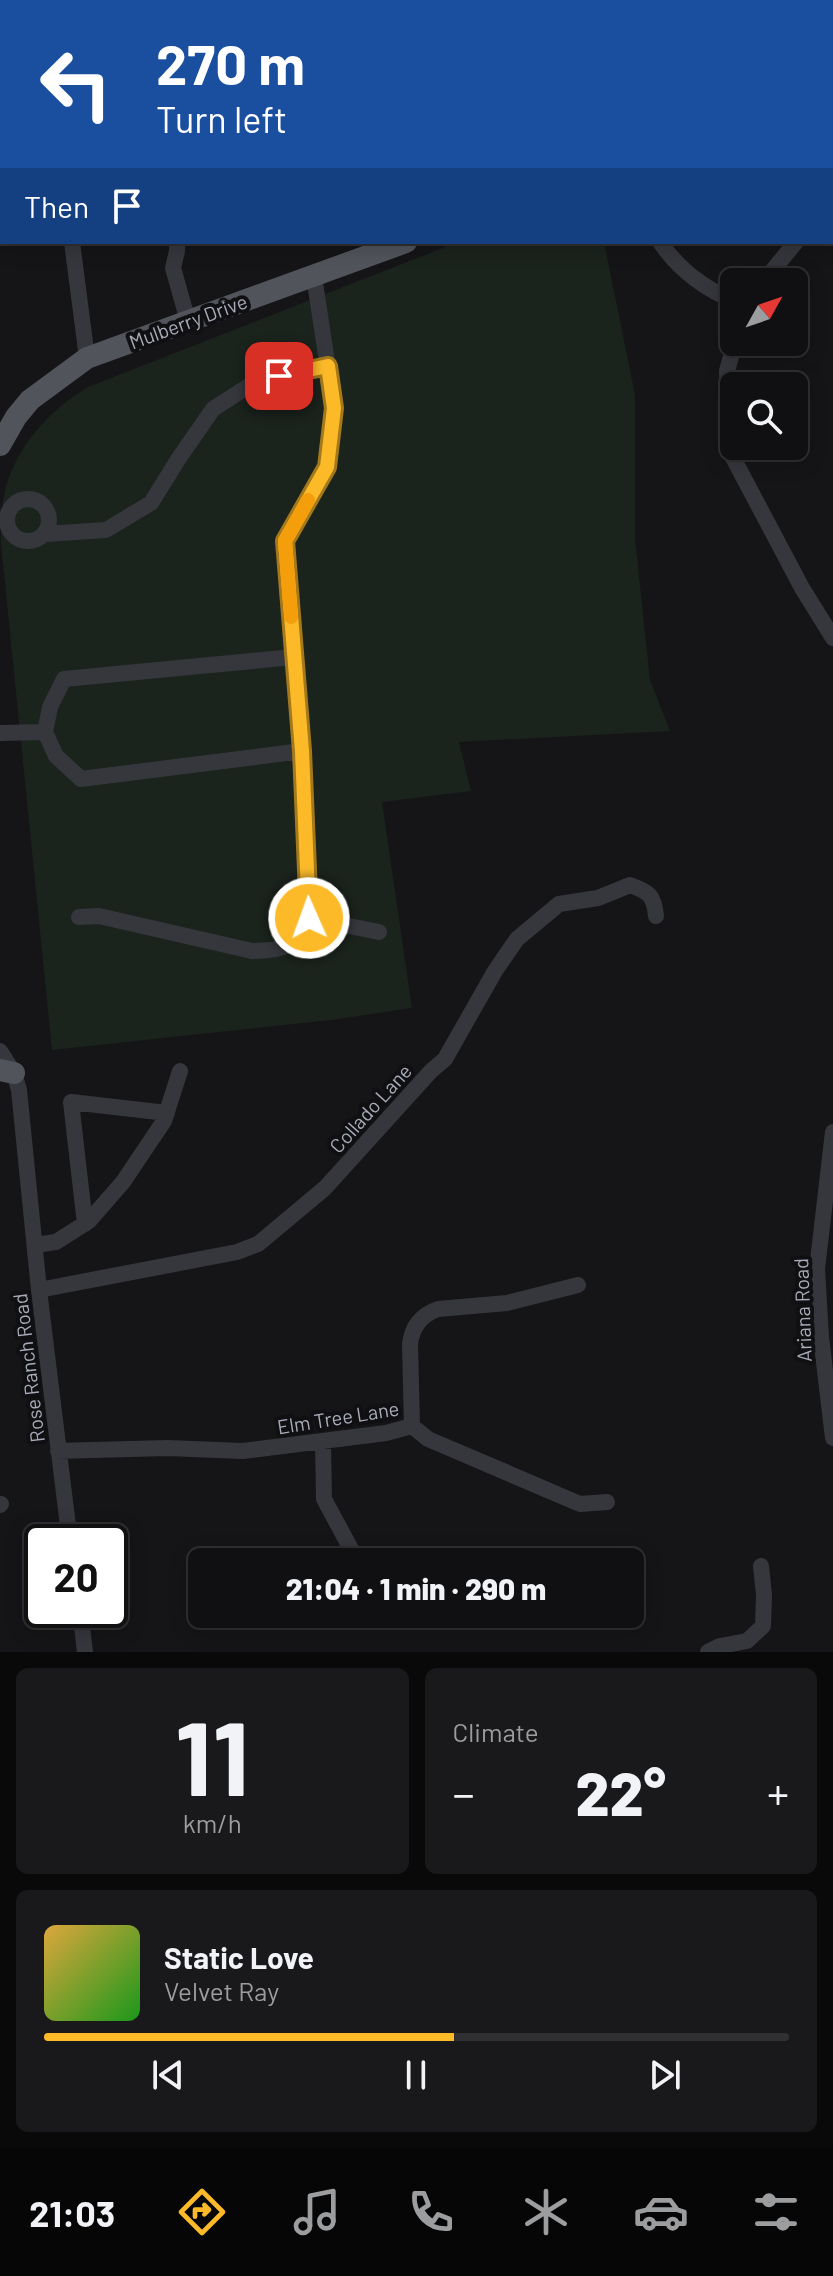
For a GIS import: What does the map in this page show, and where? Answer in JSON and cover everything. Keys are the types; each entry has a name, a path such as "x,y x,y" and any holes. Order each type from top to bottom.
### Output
{"main road":[{"name":"Mulberry Drive","path":"0,445 30,400 87,358 401,244"}],"street":[{"path":"72,244 87,358"},
{"path":"177,244 173,268 188,321"},
{"path":"661,244 670,257 691,276 720,295"},
{"path":"775,268 794,244"},
{"path":"79,917 99,916 252,951 272,951 292,945 309,918 302,751 285,541 327,467 334,408 314,276"},
{"path":"731,356 727,371 730,452 802,588 833,638"},
{"path":"45,534 106,530 129,517 151,503 213,409 255,382 328,366"},
{"path":"294,657 64,679 50,707 45,732 56,756 81,779 302,751"},
{"path":"0,733 45,732"},
{"name":"Collado Lane","path":"39,1290 237,1252 258,1244 325,1188 445,1059 495,971 517,939 559,904 598,898 630,885 647,891 655,903 656,916"},
{"path":"309,918 379,932"},
{"name":"Rose Ranch Road","path":"0,1051 7,1072 19,1090 68,1524"},
{"path":"35,1245 56,1242 85,1224 123,1182 164,1121 180,1071"},
{"path":"85,1224 71,1102 167,1113"},
{"name":"Ariana Road","path":"833,1132 817,1269 822,1352 833,1438"},
{"path":"412,1426 412,1330 429,1312 507,1303 578,1285"},
{"name":"Elm Tree Lane","path":"58,1451 167,1448 243,1451 386,1433 412,1426 428,1439 580,1504 607,1502"},
{"path":"323,1441 324,1499 350,1548"},
{"path":"708,1652 720,1646 747,1641 763,1626 761,1566"},
{"path":"82,1628 85,1652"}],"shaded area":[{"path":"453,244 604,244 635,395 635,539 650,680 670,731 459,742 471,791 382,802 412,1008 331,1020 52,1050 1,543 2,515 11,471 27,442 61,406 88,387"}],"slow traffic":[{"path":"291,617 285,541 308,500"}],"route":[{"path":"279,376 328,366 334,408 327,467 285,541 302,751 309,918"}]}
